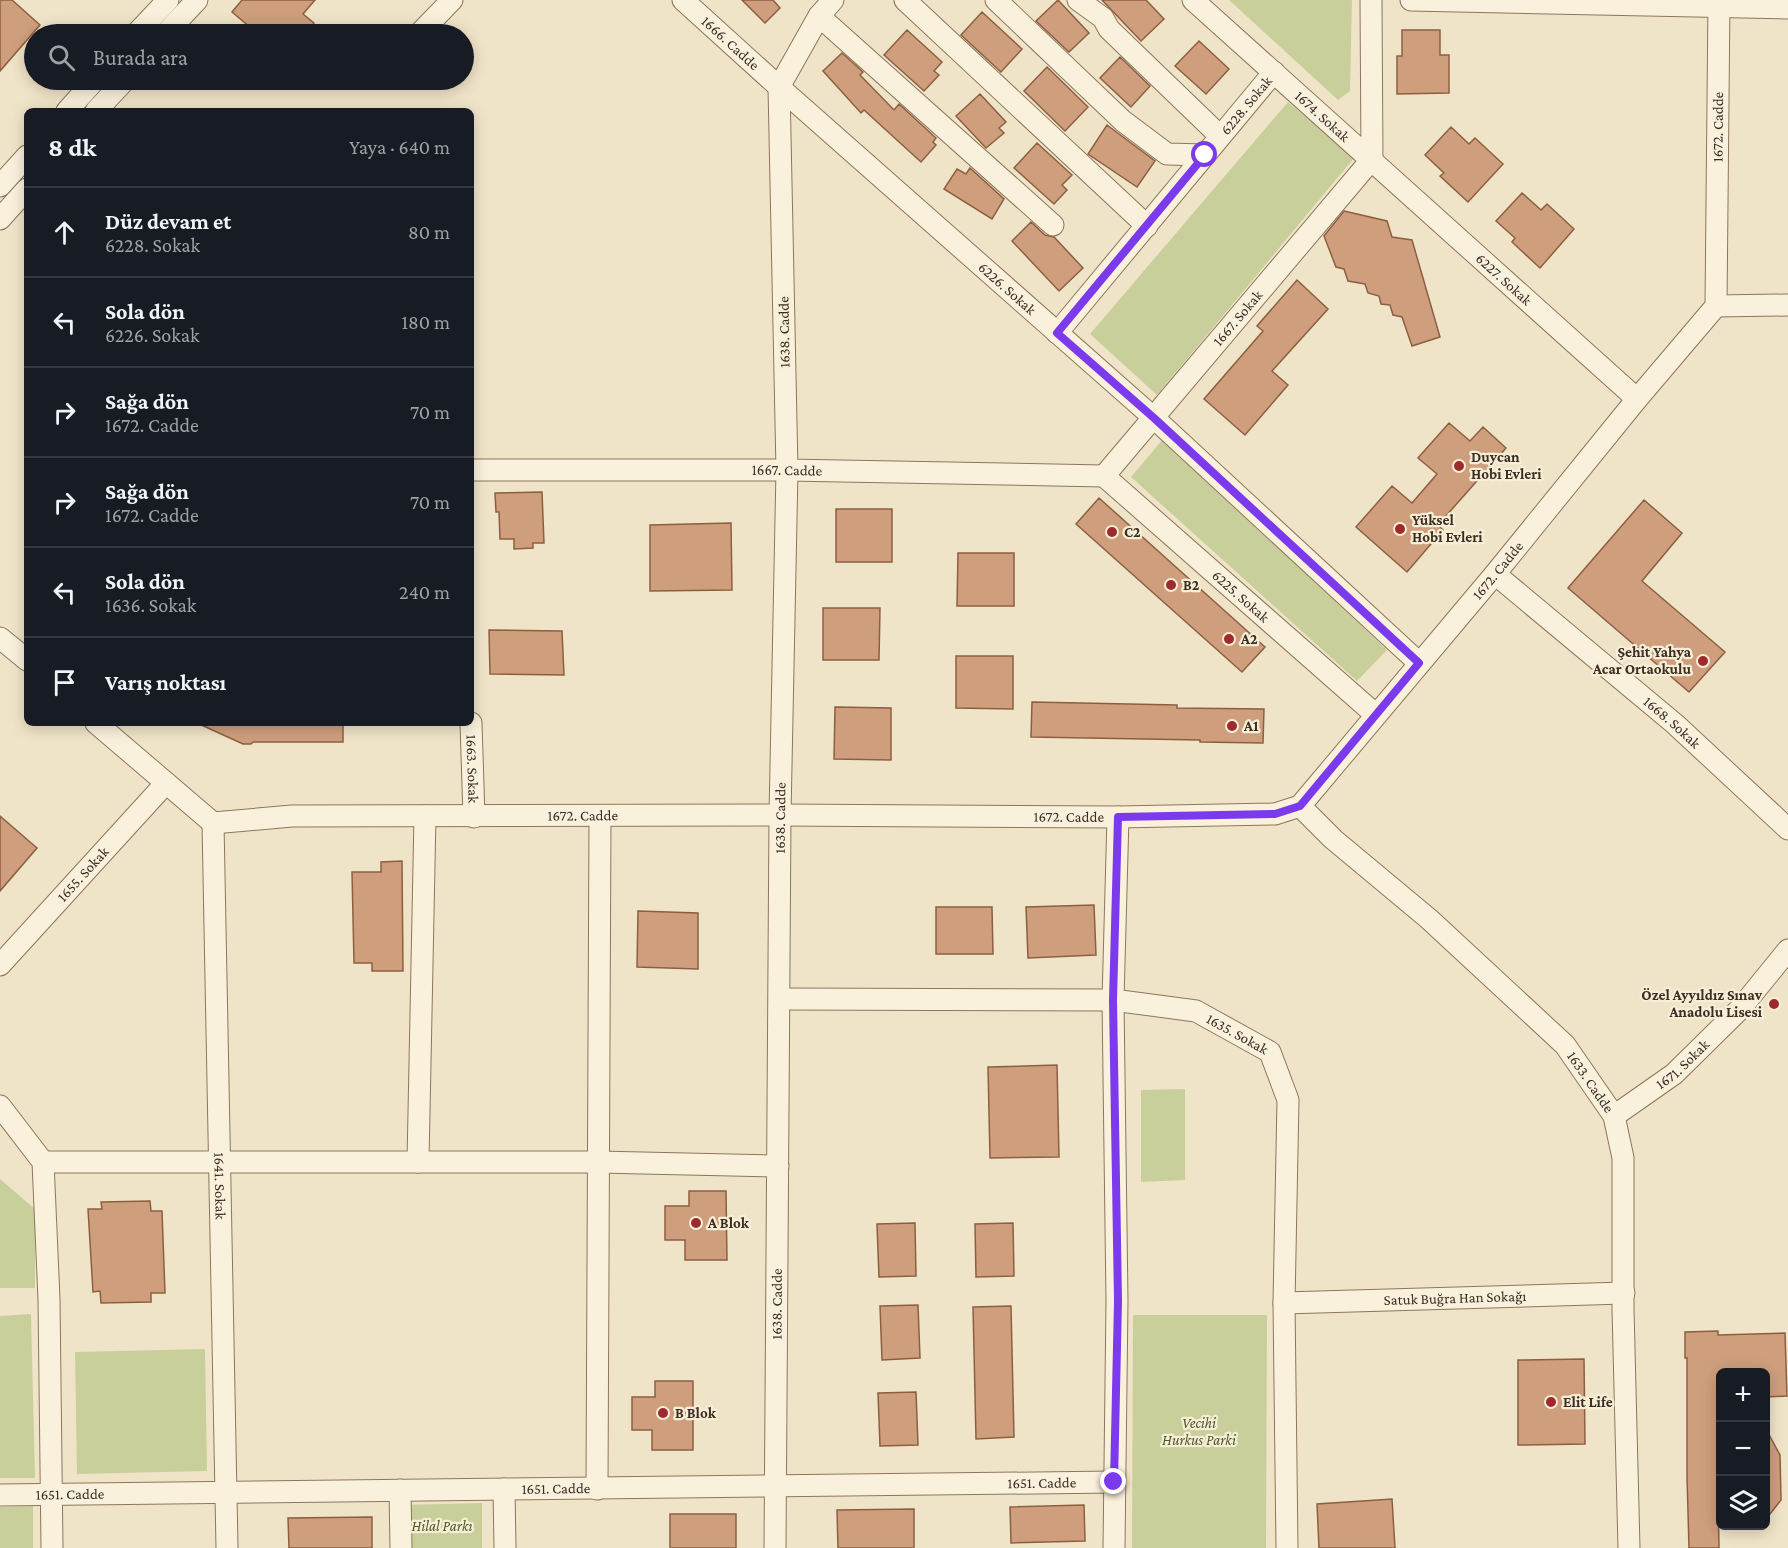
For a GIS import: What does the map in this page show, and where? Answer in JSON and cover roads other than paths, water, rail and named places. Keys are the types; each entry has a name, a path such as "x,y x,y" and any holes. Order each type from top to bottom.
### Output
{"street":[{"path":"145,24 168,0"},
{"path":"174,24 197,0"},
{"path":"429,24 452,0"},
{"name":"1666. Cadde","path":"683,0 779,87"},
{"path":"905,0 1147,226"},
{"path":"996,0 1123,121 1167,154 1205,155"},
{"path":"1078,0 1103,18 1109,29 1220,136"},
{"name":"1674. Sokak","path":"1193,0 1372,159"},
{"path":"1371,0 1372,159"},
{"path":"1411,0 1719,3 1788,8"},
{"name":"1672. Cadde","path":"213,823 292,816 1118,817 1275,814 1300,806 1716,306 1719,3"},
{"path":"779,87 826,5 1053,225"},
{"name":"6228. Sokak","path":"1057,333 1274,72"},
{"name":"6226. Sokak","path":"779,87 1154,418 1419,663"},
{"name":"1638. Cadde","path":"775,1548 780,815 787,470 779,87"},
{"path":"70,108 86,90"},
{"path":"99,108 116,90"},
{"path":"0,186 24,159"},
{"name":"6227. Sokak","path":"1372,159 1637,399"},
{"name":"1667. Sokak","path":"1104,476 1372,159"},
{"path":"0,219 24,192"},
{"path":"1716,306 1788,305"},
{"name":"1667. Cadde","path":"474,471 787,470 1104,476"},
{"name":"6225. Sokak","path":"1104,476 1376,715"},
{"name":"1668. Sokak","path":"1495,574 1675,724 1788,830"},
{"path":"0,638 24,658"},
{"path":"100,726 213,823"},
{"name":"1663. Sokak","path":"471,726 474,817"},
{"name":"1655. Sokak","path":"0,964 166,783"},
{"name":"1633. Cadde","path":"1300,806 1333,839 1429,919 1565,1045 1614,1116 1623,1158 1629,1548"},
{"path":"418,1162 425,816"},
{"path":"597,1489 600,816"},
{"path":"1114,1548 1118,1301 1113,1000 1118,817"},
{"name":"1641. Sokak","path":"213,823 228,1548"},
{"name":"1671. Sokak","path":"1614,1116 1674,1074 1740,1009 1788,950"},
{"name":"1635. Sokak","path":"780,999 1113,1000 1196,1011 1270,1052 1288,1100 1284,1303 1287,1548"},
{"path":"0,1106 43,1162 49,1299 52,1548"},
{"path":"0,1131 43,1162 598,1162 778,1166"},
{"name":"Satuk Buğra Han Sokağı","path":"1284,1303 1624,1293"},
{"name":"1651. Cadde","path":"0,1495 1114,1482"},
{"path":"504,1489 505,1548"},
{"path":"400,1490 401,1548"}],"place":[{"name":"Duycan Hobi Evleri","path":"1459,466"},
{"name":"Yüksel Hobi Evleri","path":"1400,529"},
{"name":"C2","path":"1112,532"},
{"name":"B2","path":"1171,585"},
{"name":"A2","path":"1229,639"},
{"name":"Şehit Yahya Acar Ortaokulu","path":"1703,661"},
{"name":"A1","path":"1232,726"},
{"name":"Özel Ayyıldız Sınav Anadolu Lisesi","path":"1774,1004"},
{"name":"A Blok","path":"696,1223"},
{"name":"Elit Life","path":"1551,1402"},
{"name":"B Blok","path":"663,1413"}],"park label":[{"name":"Vecihi Hurkus Parki","path":"1199,1432"},
{"name":"Hilal Parkı","path":"442,1526"}]}
